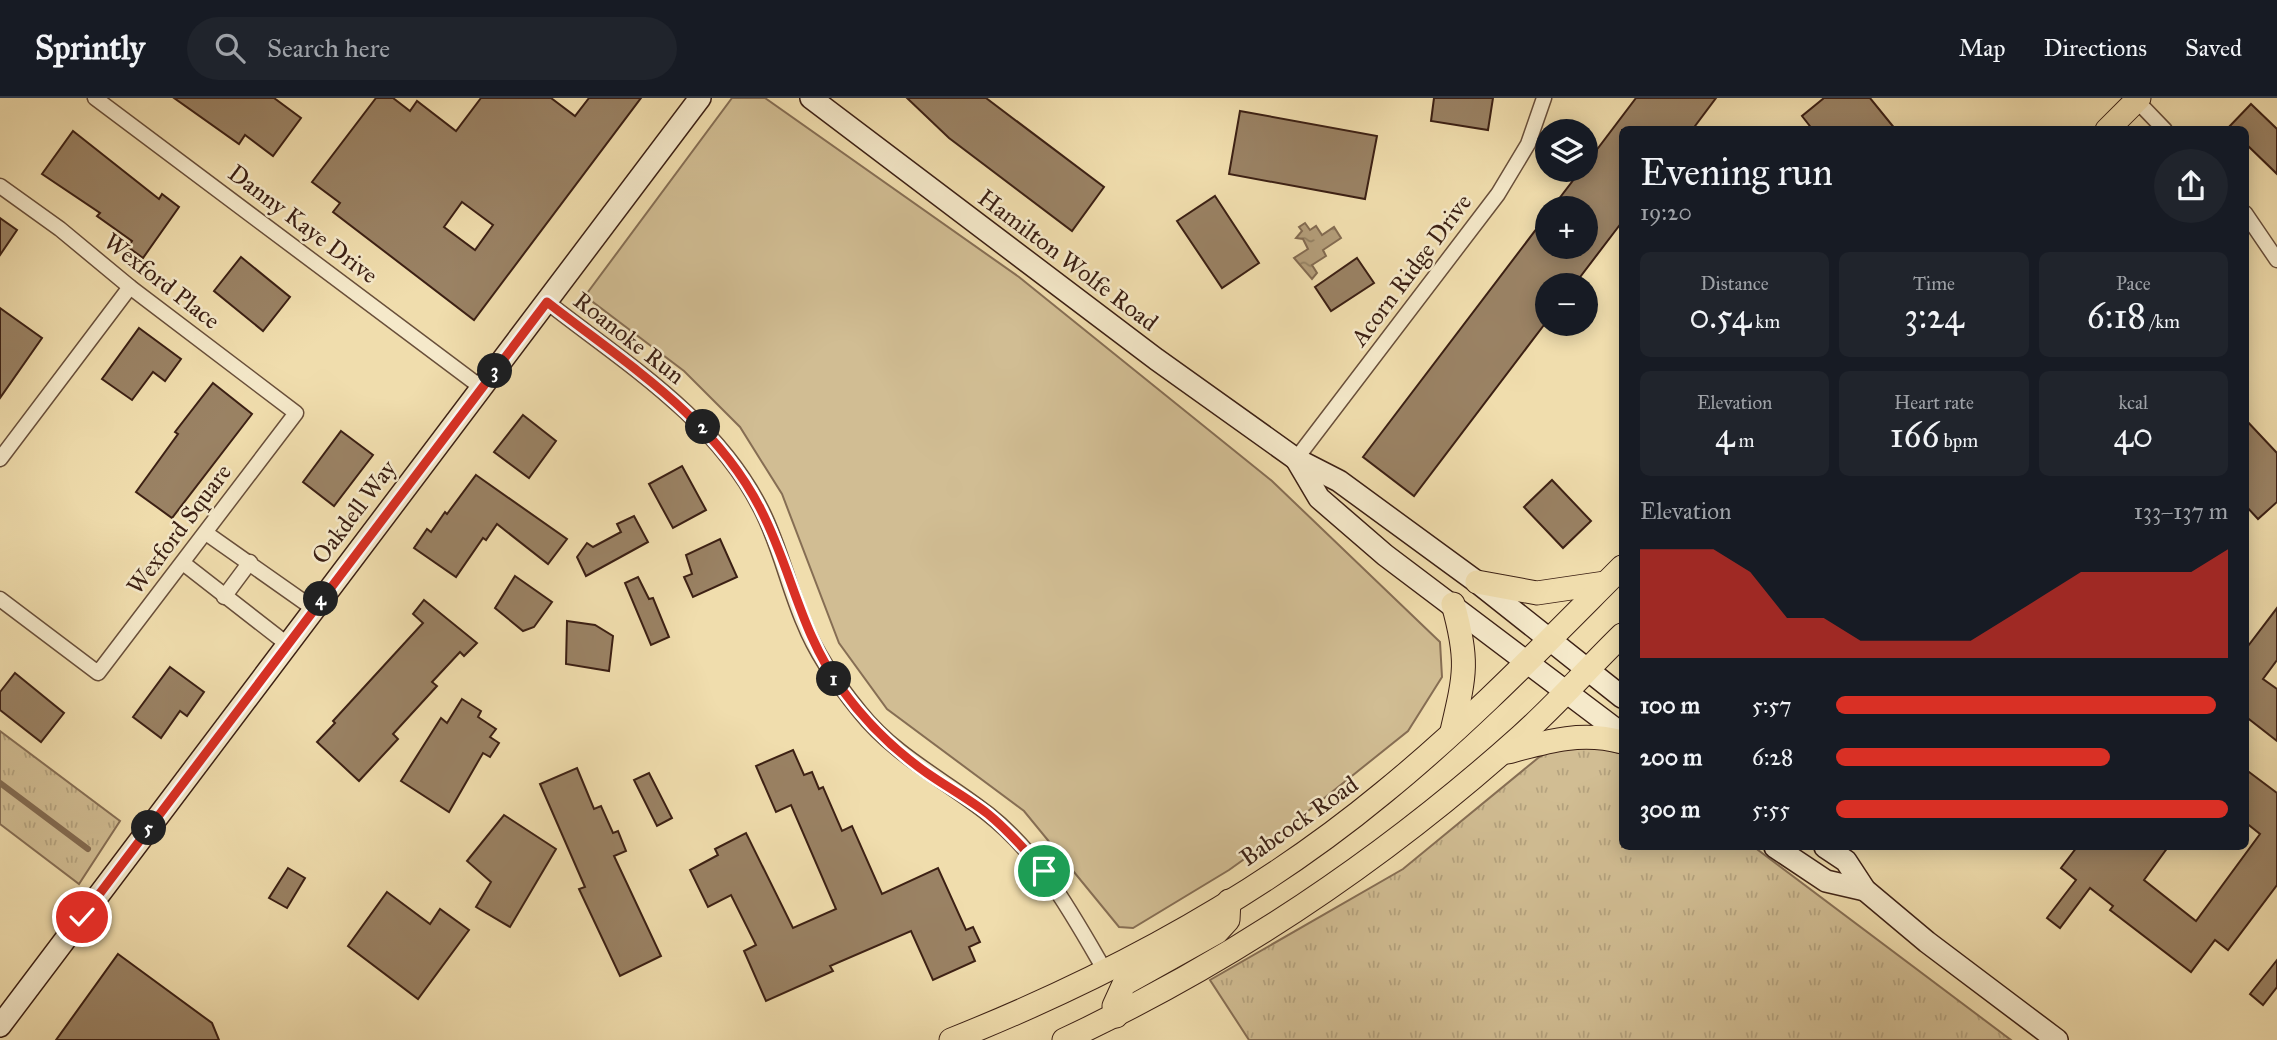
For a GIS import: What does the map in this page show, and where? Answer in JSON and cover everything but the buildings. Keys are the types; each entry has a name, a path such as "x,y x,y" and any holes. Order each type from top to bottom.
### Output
{"main road":[{"path":"2111,126 2137,99"},
{"name":"Babcock Road","path":"951,1040 1006,1018 1150,948 1295,859 1384,793 1528,662 1619,569"},
{"path":"1477,582 1537,593 1605,583"},
{"path":"1452,731 1465,674 1464,644 1453,604"},
{"path":"1064,1040 1116,1016 1238,948 1320,896 1419,822 1499,755 1619,638"},
{"path":"1499,755 1569,737 1598,735 1619,741"},
{"path":"1116,1016 1114,1006 1124,984 1217,932 1228,920 1229,901"}],"street":[{"name":"Danny Kaye Drive","path":"96,98 482,388"},
{"name":"Oakdell Way","path":"0,1026 700,98"},
{"name":"Hamilton Wolfe Road","path":"811,98 1066,292 1296,459 1339,481 1477,582 1619,694"},
{"name":"Acorn Ridge Drive","path":"1296,459 1498,194 1528,144 1544,98"},
{"path":"2137,99 2161,126"},
{"name":"Wexford Place","path":"0,186 61,229 130,287 296,413"},
{"path":"2249,220 2277,260"},
{"path":"0,459 130,287"},
{"name":"Roanoke Run","path":"547,302 685,410 713,438 742,476 761,509 777,544 804,623 840,687 888,742 926,772 990,815 1018,842 1066,902 1104,969"},
{"name":"Wexford Square","path":"0,599 97,673 296,413"},
{"name":"Hamilton Wolfe Road","path":"1296,459 1319,498 1385,555 1619,732"},
{"path":"206,533 314,609"},
{"path":"224,597 250,562"},
{"path":"183,563 287,644"},
{"path":"1780,850 1826,881 1864,890"},
{"path":"1830,850 1846,861 1864,890 1927,942 2057,1040"}],"green space":[{"path":"732,98 765,98 1019,277 1272,481 1440,642 1442,677 1408,731 1282,832 1229,870 1133,928 1119,927 1024,811 887,709 839,643 782,494 740,427 684,371 585,296"},
{"path":"0,731 120,821 79,884 0,824"},
{"path":"1593,745 1619,753 1619,850 1758,850 2011,1040 1249,1040 1210,980 1403,869 1538,758 1554,749"}],"water":[{"path":"1305,223 1310,230 1316,226 1322,235 1334,227 1341,238 1323,250 1326,256 1312,265 1317,273 1312,279 1294,258 1308,249 1303,239 1296,238 1302,231 1299,227"}],"waterway":[{"path":"0,783 88,849"}],"route":[{"path":"82,917 547,302 685,410 713,438 742,476 761,509 777,544 804,623 820,656 840,687 888,742 926,772 990,815 1044,871"}]}
